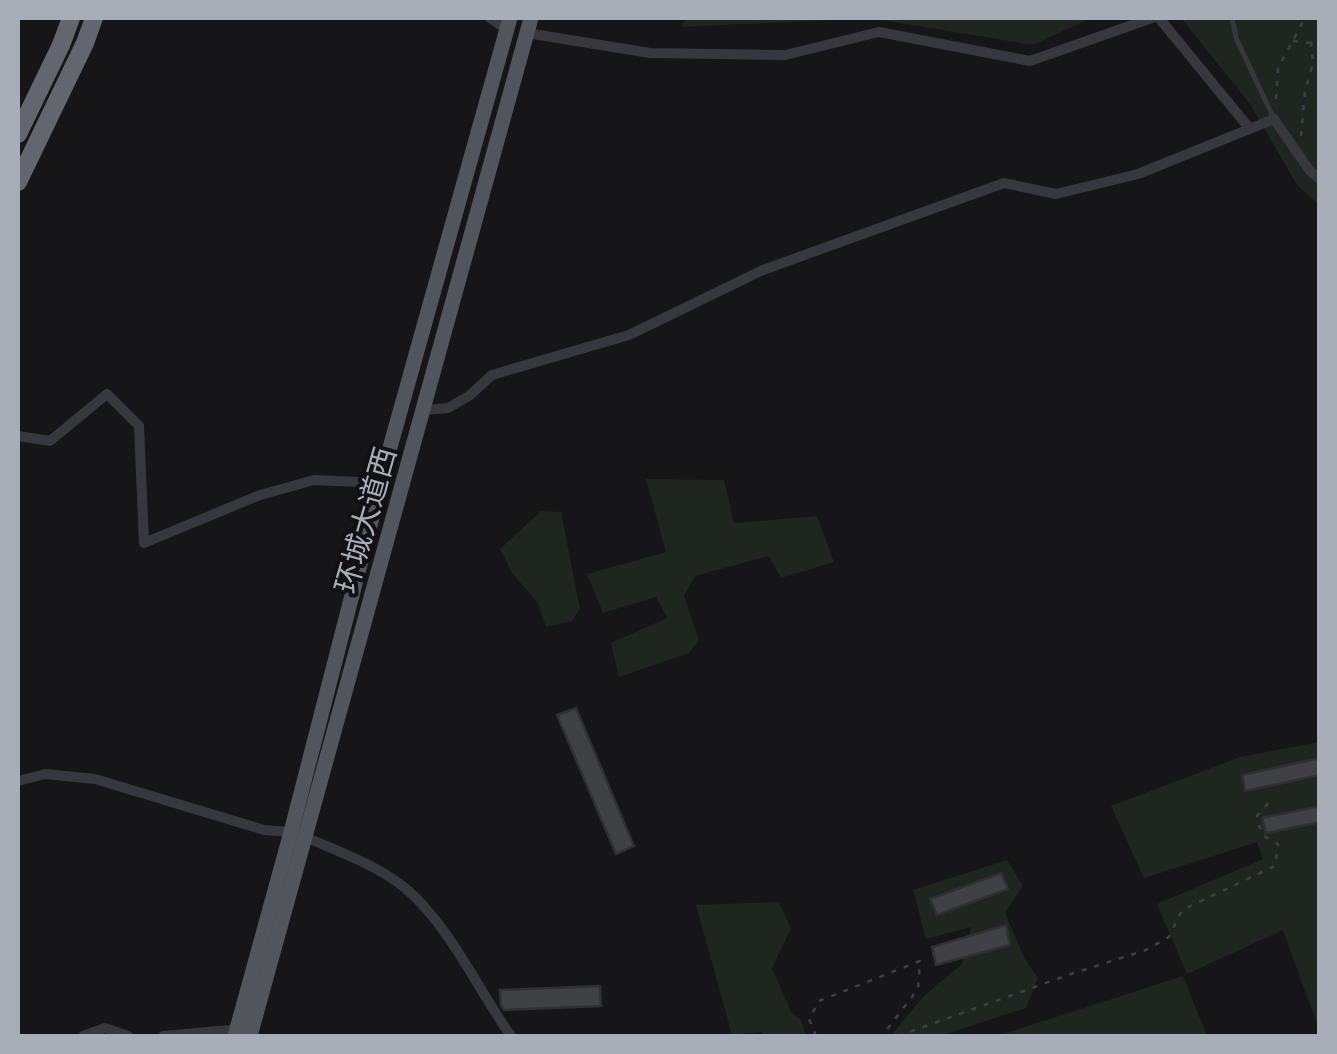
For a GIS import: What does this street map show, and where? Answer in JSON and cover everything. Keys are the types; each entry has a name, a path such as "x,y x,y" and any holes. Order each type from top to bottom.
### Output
{"highway":[{"path":"18,134 71,18"},
{"path":"18,182 94,18"}],"main road":[{"name":"环城大道西","path":"298,834 381,482 509,24"},
{"name":"环城大道西","path":"243,1033 424,410 529,25"}],"street":[{"path":"490,18 509,24"},
{"path":"529,25 650,53 785,55 879,32 1030,61 1156,18 1250,129"},
{"path":"424,410 448,408 492,375 629,336 763,270 1004,183 1056,194 1138,174 1274,120 1320,179"},
{"path":"18,436 50,442 106,394 139,426 144,542 260,494 314,480 373,485 381,482"},
{"path":"18,780 45,774 95,779 264,830 298,834 377,871 412,893 442,929 511,1036"},
{"path":"84,1036 105,1028 128,1036"},
{"path":"163,1036 243,1033"}],"lane":[{"path":"1232,18 1236,38 1274,120"}],"path":[{"path":"1274,120 1278,68 1305,18"},
{"path":"1292,41 1311,43 1320,35"},
{"path":"1296,152 1313,64 1311,43"},
{"path":"898,1036 1146,950 1169,938 1182,910 1275,866 1278,844 1262,835 1257,816 1271,800"},
{"path":"816,1036 809,1019 819,1001 920,961 918,989 882,1036"}],"shaded area":[{"path":"686,18 870,18 681,27"},
{"path":"870,18 1091,18 1033,45"},
{"path":"1181,18 1319,18 1319,205 1297,185 1250,104"},
{"path":"646,479 724,480 734,523 817,516 834,562 781,578 769,556 695,576 684,596 699,640 689,653 619,677 611,643 667,618 656,597 603,613 587,574 666,552"},
{"path":"541,511 561,512 580,609 572,621 546,627 538,603 512,573 500,549"},
{"path":"1319,742 1319,1029 1283,930 1187,974 1157,904 1263,859 1257,842 1144,878 1111,806 1240,757"},
{"path":"1007,860 1023,886 1005,913 1038,978 1026,1008 940,1036 892,1034 925,995 962,964 971,927 926,939 913,890"},
{"path":"779,902 791,929 772,968 806,1036 764,1036 762,1032 732,1035 696,905"},
{"path":"1183,976 1207,1036 997,1036"}],"building":[{"path":"576,708 634,846 616,854 557,715"},
{"path":"1320,758 1320,775 1245,791 1242,775"},
{"path":"1320,806 1320,822 1266,833 1262,818"},
{"path":"1001,873 1008,889 937,915 930,899"},
{"path":"1006,925 1010,945 936,965 932,947"},
{"path":"600,986 601,1006 504,1010 501,1005 500,990"}]}
